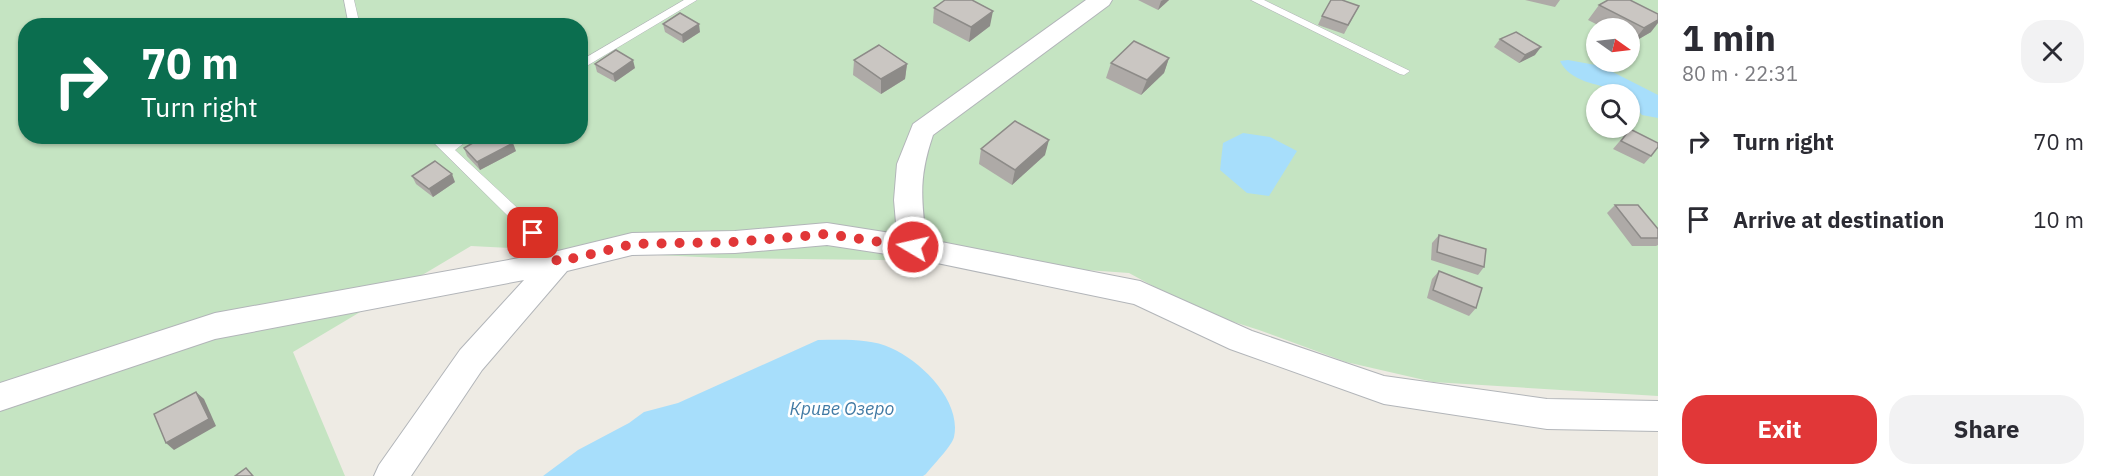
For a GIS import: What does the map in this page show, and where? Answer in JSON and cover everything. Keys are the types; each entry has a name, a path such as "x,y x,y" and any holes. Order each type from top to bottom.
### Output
{"street":[{"path":"913,247 908,200 910,173 922,130 1101,0"},
{"path":"0,398 215,326 558,262 633,244 735,242 827,234 913,247 1140,293 1241,340 1384,390 1547,414 1658,416"},
{"path":"391,476 471,360 558,262"}],"lane":[{"path":"349,0 353,18"},
{"path":"588,61 692,0"},
{"path":"1256,0 1404,71"},
{"path":"442,144 520,219 558,262"},
{"path":"447,149 455,144"}],"green space":[{"path":"0,0 1658,0 1658,396 1433,382 1346,362 1199,311 1129,273 958,261 720,258 471,246 293,352 345,476 0,476"}],"water":[{"path":"1560,61 1586,63 1586,72 1613,72 1636,84 1596,84 1585,81 1570,74"},
{"path":"1640,86 1658,95 1658,118 1640,113"},
{"path":"1243,133 1270,137 1297,151 1269,196 1247,193 1220,170 1223,143"},
{"name":"Криве Озеро","path":"818,340 855,340 883,345 915,362 937,384 952,410 955,423 954,437 926,474 923,476 543,476 578,450 629,423 644,412 678,403"}],"building":[{"path":"945,0 972,0 993,11 971,27 934,8"},
{"path":"1331,0 1342,0 1359,6 1348,25 1322,16"},
{"path":"1608,0 1630,0 1658,14 1658,20 1644,28 1640,26 1640,18 1624,18 1599,5"},
{"path":"680,13 699,24 682,35 663,24"},
{"path":"1516,32 1541,47 1525,55 1500,39"},
{"path":"1134,41 1169,58 1147,80 1111,63"},
{"path":"879,45 907,64 881,79 854,60"},
{"path":"616,50 633,60 613,74 595,64"},
{"path":"1015,121 1049,140 1015,170 981,149"},
{"path":"1640,134 1658,143 1658,147 1651,156 1621,141 1623,138 1640,138"},
{"path":"471,144 511,144 477,162 464,148"},
{"path":"435,161 452,174 429,189 412,176"},
{"path":"1615,205 1638,205 1658,229 1658,238 1641,238"},
{"path":"1439,235 1486,249 1484,267 1437,252"},
{"path":"1439,271 1482,288 1476,308 1433,290"},
{"path":"196,392 209,419 166,443 154,414"},
{"path":"246,468 253,476 235,476"}],"route":[{"path":"533,233 558,262 633,244 735,242 827,234 913,247"}]}
